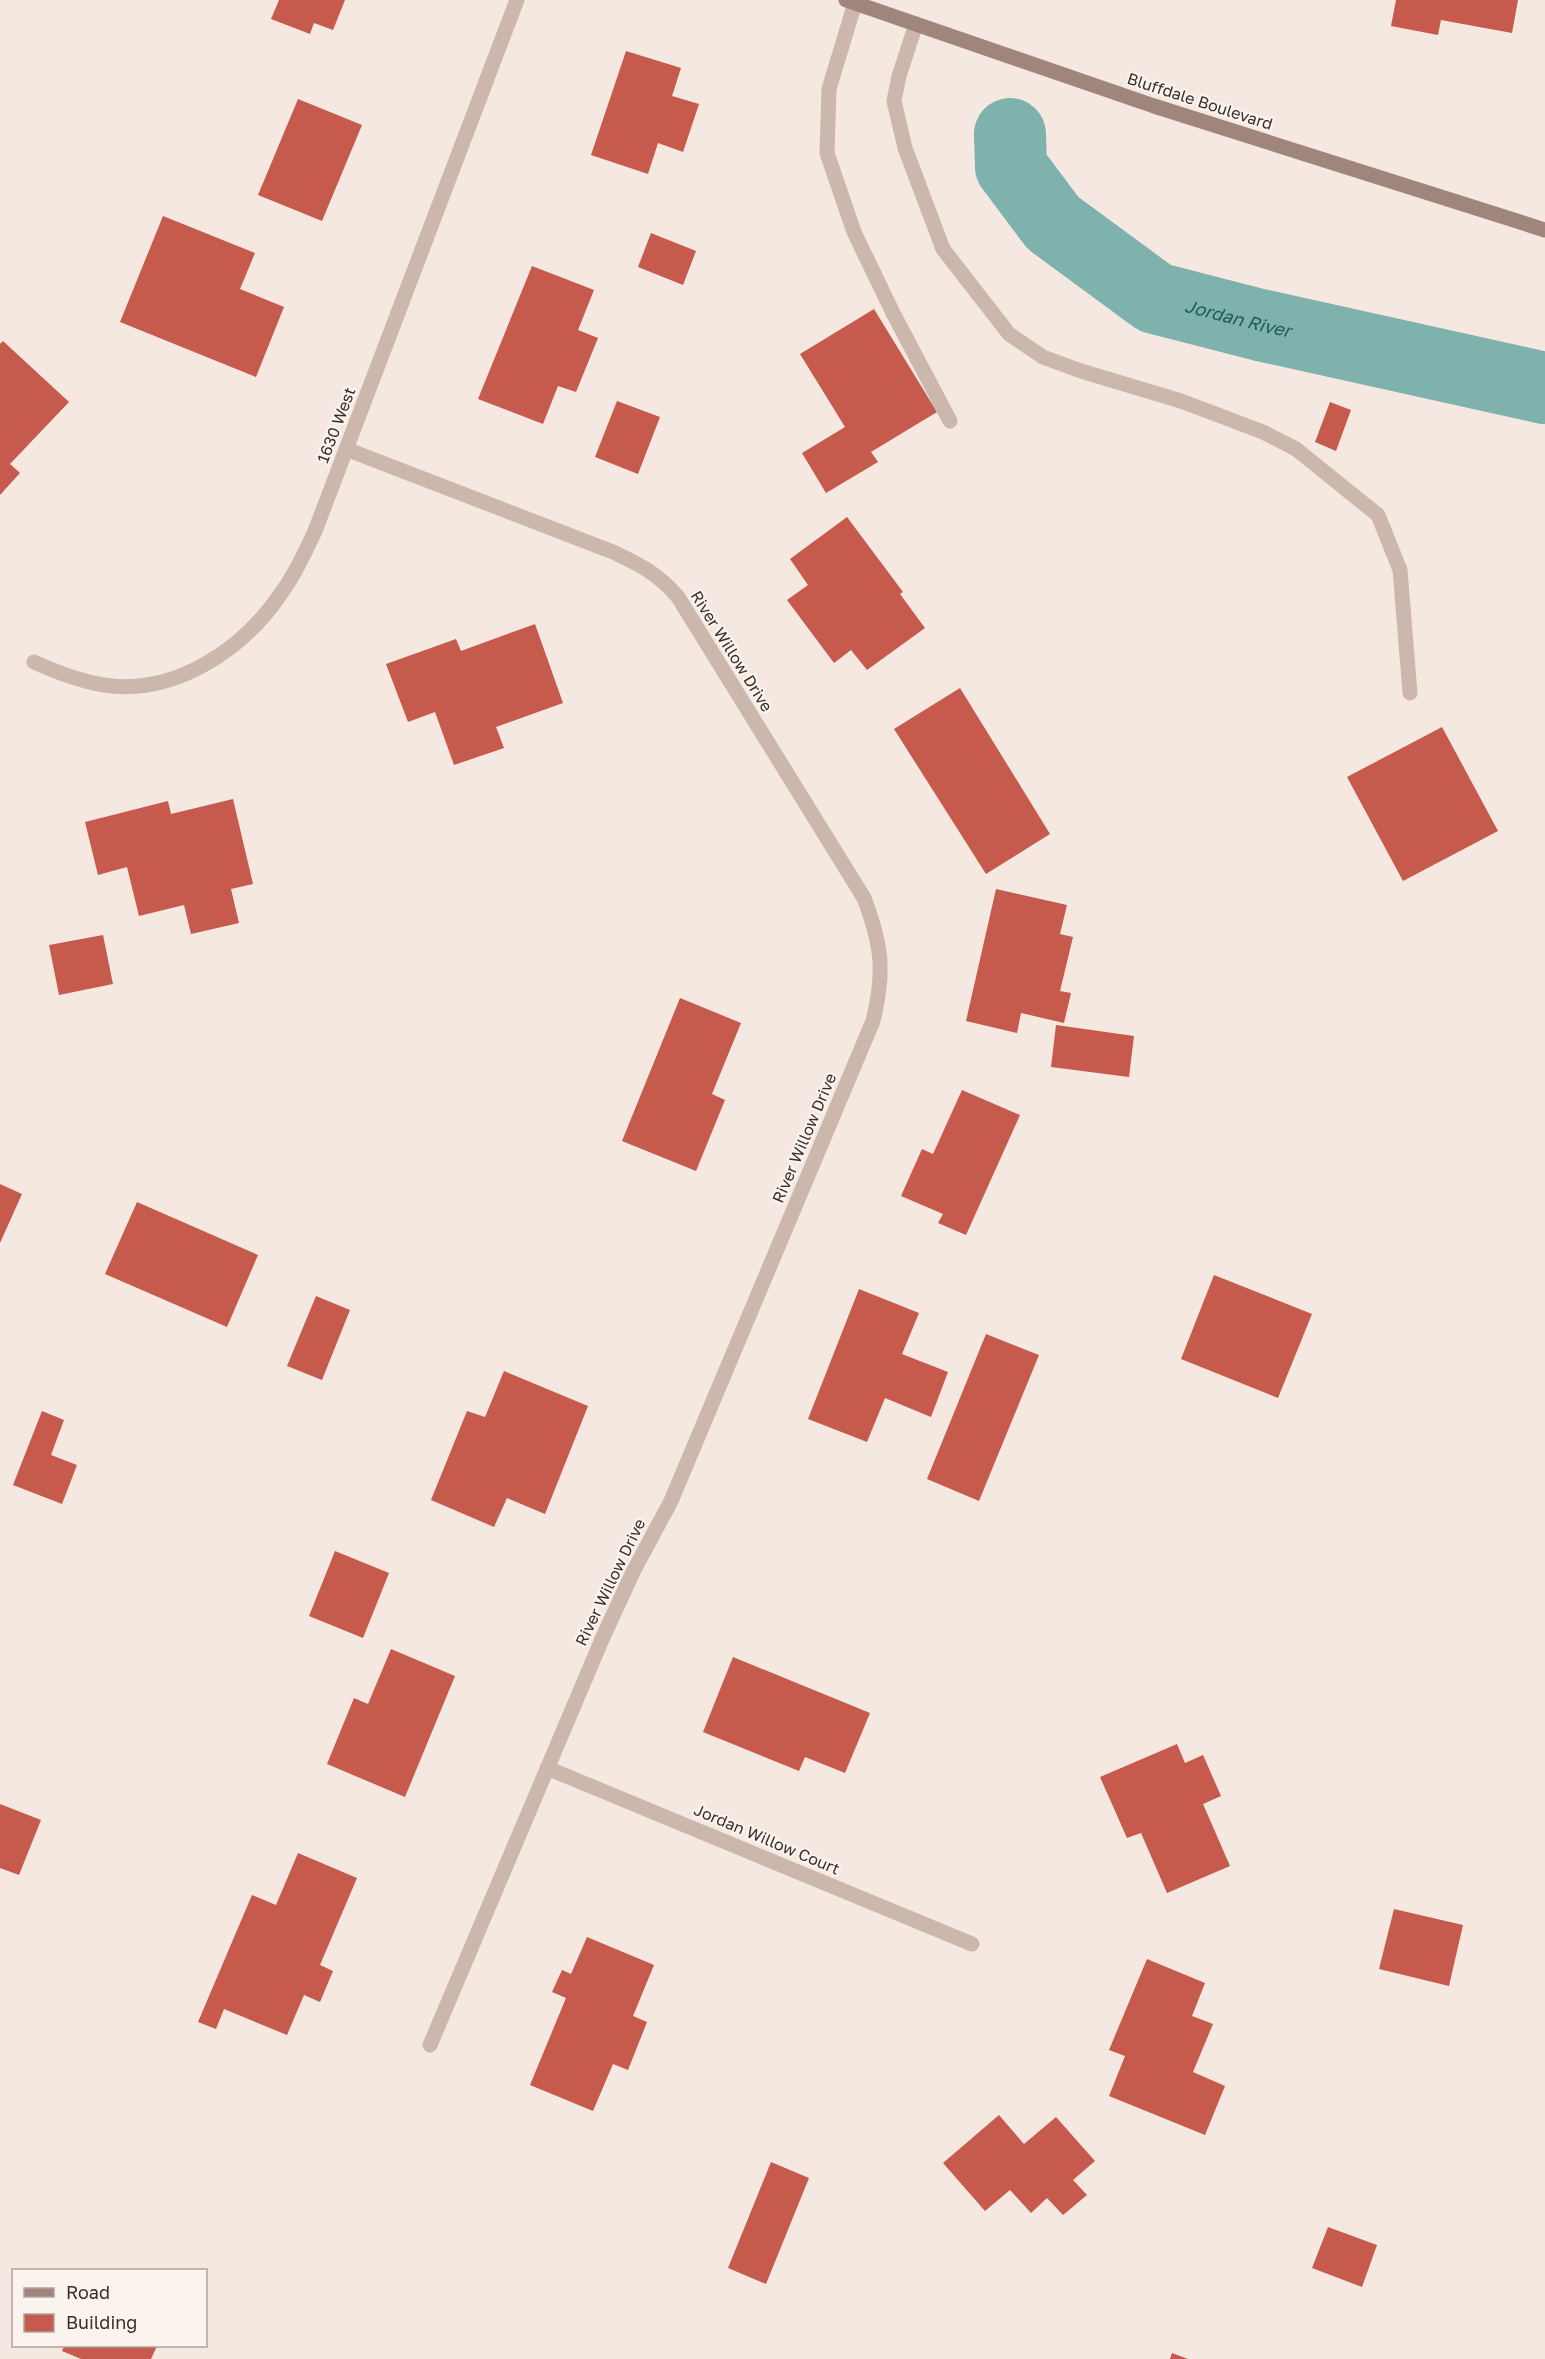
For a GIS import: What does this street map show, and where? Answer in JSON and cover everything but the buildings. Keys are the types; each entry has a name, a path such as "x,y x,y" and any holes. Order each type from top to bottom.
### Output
{"street":[{"name":"1630 West","path":"34,662 63,675 105,685 144,685 164,681 183,676 207,664 230,647 266,613 290,580 315,531 517,0"},
{"name":"Bluffdale Boulevard","path":"850,2 1154,106 1545,230"},
{"path":"850,2 829,89 827,153 854,232 950,422"},
{"path":"916,24 899,76 894,101 905,148 943,249 1009,334 1043,357 1181,401 1263,432 1296,449 1378,515 1400,570 1410,693"},
{"name":"River Willow Drive","path":"345,449 614,552 644,566 663,580 678,597 864,898 876,929 881,958 881,990 873,1021 670,1501 608,1626 430,2045"},
{"name":"Jordan Willow Court","path":"547,1768 972,1944"}],"waterway":[{"name":"Jordan River","path":"1010,134 1011,167 1053,223 1155,298 1260,325 1545,388"}]}
